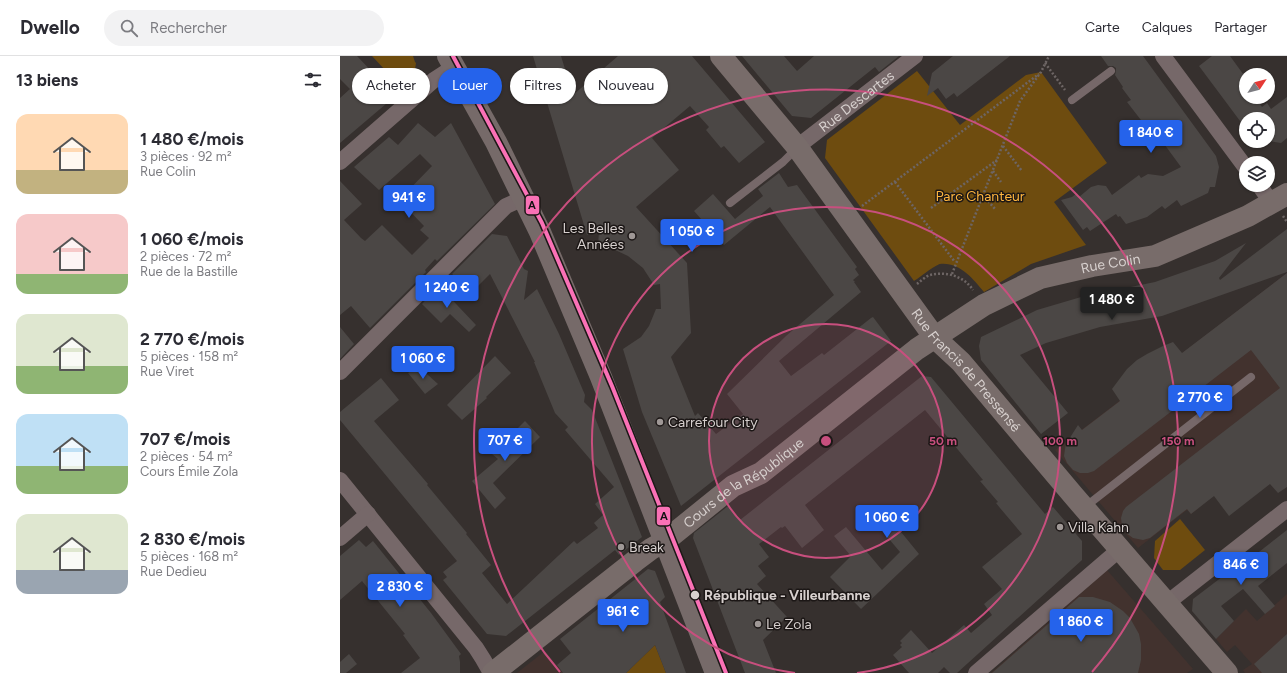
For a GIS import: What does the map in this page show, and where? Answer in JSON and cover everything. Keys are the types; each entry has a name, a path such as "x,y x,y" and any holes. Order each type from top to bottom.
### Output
{"main road":[{"path":"451,61 496,142 540,232 601,377 716,673"}],"street":[{"name":"Rue Francis de Pressensé","path":"721,56 797,147 936,338 961,362 1084,508 1227,673"},
{"name":"Rue Descartes","path":"797,147 915,56"},
{"path":"1162,56 1239,159"},
{"path":"340,162 434,80 451,61"},
{"name":"Rue Colin","path":"917,349 936,338 984,305 1040,278 1092,266 1155,256 1248,216 1272,194"},
{"path":"340,372 506,206 524,198"},
{"name":"Cours de la République","path":"492,673 635,561 665,541 733,486 761,473 917,349"},
{"path":"340,480 476,648 492,673"},
{"path":"1167,603 1287,509"},
{"path":"340,538 368,514"},
{"path":"976,673 1120,549"}],"lane":[{"path":"1072,100 1111,71"},
{"path":"730,203 783,162 797,147"},
{"path":"1084,508 1251,377"}],"path":[{"path":"952,274 955,262 1020,101 1041,72 1049,56"},
{"path":"1045,63 1072,100"},
{"path":"860,208 1041,72"},
{"path":"1002,146 1022,171"},
{"path":"932,208 997,159"},
{"path":"992,171 1001,182"},
{"path":"895,182 955,262"},
{"path":"983,194 995,209"},
{"path":"904,295 929,275 952,274 969,284 984,305"}],"shaded area":[{"path":"1287,273 1287,433 1196,503 1199,508 1191,514 1187,510 1138,548 1055,450"},
{"path":"1107,570 1193,669 1187,673 991,673"},
{"path":"1287,594 1287,673 1245,673 1243,670 1252,664 1235,645 1227,652 1216,639 1246,609 1257,621"},
{"path":"545,651 563,673 517,673"}],"green space":[{"path":"372,56 413,56 416,63 415,68 383,68"},
{"name":"Parc Chanteur","path":"917,71 960,125 1026,75 1041,72 1107,163 1054,202 1086,245 1031,264 984,292 965,272 947,264 938,265 914,281 825,158 827,140"},
{"path":"1180,519 1205,550 1180,570 1163,570 1154,558 1155,541"},
{"path":"655,645 666,673 626,673"}],"building":[{"path":"340,56 357,56 368,68 352,68 352,104 386,104 340,143 340,98 350,89 340,79"},
{"path":"533,56 561,56 565,68 537,68"},
{"path":"618,56 692,56 765,142 739,163 724,146 721,148 706,130 709,127 690,106 652,138 679,170 636,207 687,263 691,333 671,357 695,416 698,413 716,434 743,414 727,394 786,336 834,295 770,207 724,245 694,211 713,194 735,219 763,196 758,189 779,173 788,187 797,185 857,267 855,269 859,275 853,280 861,292 779,361 791,376 822,353 824,355 873,317 891,341 681,506 642,412 623,349 641,337 649,326 656,309 661,309 660,284 654,285 643,268 628,256 613,249 598,245 599,232 587,235 547,104 576,104 576,92 584,85 584,104 668,104 668,68 604,68"},
{"path":"742,56 784,56 797,71 814,56 899,56 879,72 875,67 811,118 792,116"},
{"path":"953,56 1010,56 957,97 954,93 946,99 938,88 927,96 932,73"},
{"path":"1101,56 1143,56 1216,156 1219,167 1215,187 1210,187 1208,193 1181,206 1177,200 1165,209 1162,206 1147,217 1126,224 1120,216 1118,217 1116,214 1090,231 1087,227 1083,230 1061,200 1072,197 1076,194 1079,197 1091,187 1098,185 1106,186 1112,195 1139,175 1141,178 1148,174 1163,176 1181,167 1159,137 1151,133 1127,102 1131,100 1115,75 1116,68 1113,66 1108,66"},
{"path":"1212,56 1230,56 1239,68 1239,104 1260,104 1262,107 1268,104 1271,109 1287,97 1287,138 1281,143 1275,142 1275,112 1239,112 1239,120 1199,66"},
{"path":"418,123 435,137 451,123 495,204 437,261 435,259 425,270 426,272 370,328 351,306 340,315 340,181 362,204 344,220 361,238 365,241 382,225 412,255 429,238 420,230 424,226 399,200 432,166 420,154 379,190 354,167 389,137 398,145"},
{"path":"1287,229 1287,272 1162,316 1100,327 1046,343 1020,355 1068,413 1041,434 981,360 979,346 981,337 1037,310 1115,287 1116,290 1155,282 1215,261 1246,243 1219,278 1220,280"},
{"path":"492,234 507,236 524,269 528,271 524,300 537,289 559,334 585,395 584,402 592,410 642,537 619,555 615,550 506,636 487,634 443,580 447,577 443,572 457,561 340,420 340,412 381,378 399,400 374,421 428,484 427,485 467,533 466,534 491,565 482,573 507,604 574,541 577,544 598,528 594,523 603,515 595,504 614,487 565,430 568,427 555,413 535,362 490,274 473,291 452,274"},
{"path":"1287,273 1287,487 1278,493 1270,484 1229,516 1214,496 1191,514 1187,509 1150,538 1143,540 1133,538 1126,533 1122,526 1121,518 1126,507 1280,388 1251,350 1094,471 1080,473 1073,470 1067,463 1064,456 1066,444 1078,425 1082,430 1120,401 1112,389 1127,369 1137,360 1173,342 1182,353"},
{"path":"439,286 476,325 469,332 450,314 441,323 422,304"},
{"path":"340,327 354,344 340,359"},
{"path":"495,356 511,373 486,397 487,398 462,420 447,405"},
{"path":"418,366 438,384 425,394 408,373"},
{"path":"922,376 931,377 1045,514 1053,507 1082,541 1082,560 957,673 950,673 944,667 938,673 909,673 893,655 902,647 900,645 902,643 900,641 911,630 932,653 964,625 971,633 992,615 984,604 1002,589 982,567 1022,534 980,481 983,480 925,410 805,505 824,530 802,548 785,526 782,528 781,527 759,544 769,557 758,566 766,576 757,584 787,617 763,640 776,673 745,673 693,538 694,533 728,506 740,520"},
{"path":"525,421 540,437 493,483 506,498 495,509 472,481 498,459 492,454"},
{"path":"879,505 919,554 861,609 830,577 851,556 834,536 846,527 882,570 900,552 868,514"},
{"path":"1287,530 1287,563 1258,586 1275,606 1265,614 1243,589 1221,606 1234,621 1216,639 1192,611 1193,599 1239,564 1241,566"},
{"path":"359,540 366,547 373,541 431,613 461,654 459,656 460,673 401,673 420,658 403,635 405,634 362,581 340,600 340,556"},
{"path":"648,569 655,571 665,597 660,602 686,673 666,673 655,645 626,673 563,673 557,665 571,653 560,639"},
{"path":"1079,597 1093,597 1110,602 1130,618 1139,634 1141,644 1141,660 1138,673 992,673"},
{"path":"1287,634 1287,673 1262,673 1254,664"},
{"path":"349,654 357,664 346,673 340,673 340,662"}],"transit line":[{"name":"A","path":"453,56 542,223 612,386 726,673"}],"place":[{"name":"Les Belles Années","path":"632,236"},
{"name":"Carrefour City","path":"660,422"},
{"name":"Villa Kahn","path":"1060,527"},
{"name":"Break","path":"621,547"},
{"name":"République - Villeurbanne","path":"695,595"},
{"name":"Le Zola","path":"758,624"}]}
